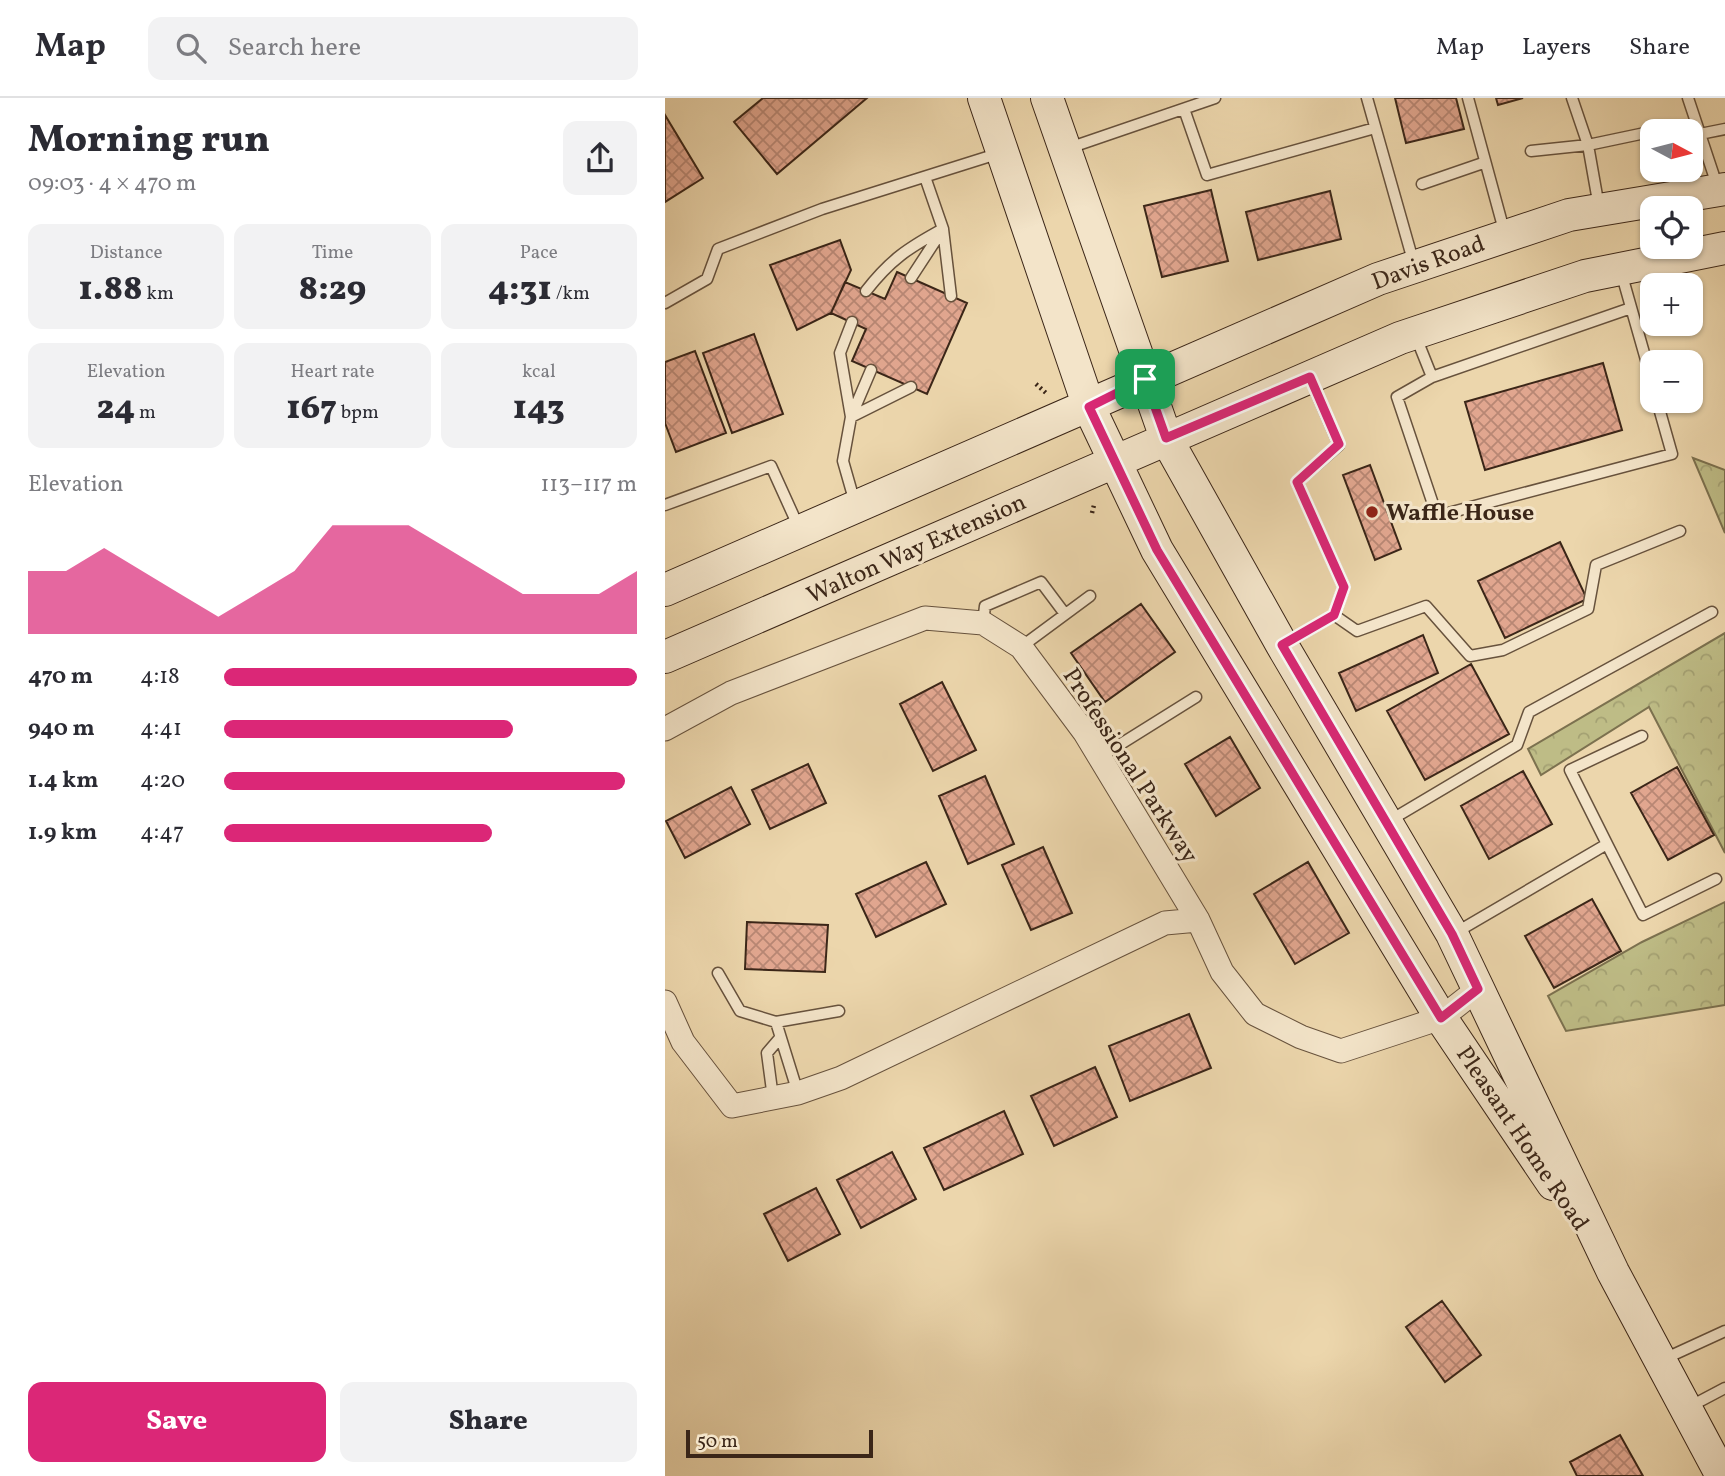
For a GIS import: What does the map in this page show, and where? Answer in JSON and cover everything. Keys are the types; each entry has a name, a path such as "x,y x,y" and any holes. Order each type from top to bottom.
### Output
{"main road":[{"name":"Pleasant Home Road","path":"983,98 1089,407 1157,550 1441,1018 1613,1272"},
{"name":"Pleasant Home Road","path":"1047,98 1166,438 1282,645 1452,934 1613,1272 1722,1476"},
{"name":"Davis Road","path":"1145,379 1378,279 1505,234 1569,215 1722,190"},
{"path":"1166,438 1415,334 1585,276 1725,248"},
{"path":"665,590 857,509 1089,407 1145,379"},
{"name":"Walton Way Extension","path":"665,657 1166,438"}],"street":[{"name":"Professional Parkway","path":"666,727 731,693 925,618 983,623 1021,647 1100,757 1198,920 1222,972 1255,1014 1301,1037 1341,1051 1441,1018 1478,989"},
{"path":"665,1002 683,1042 732,1106 798,1093 841,1078 1165,923 1198,920"}],"lane":[{"path":"1063,150 1215,98"},
{"path":"1367,98 1415,266"},
{"path":"1468,98 1483,163 1505,234"},
{"path":"1572,98 1588,145 1600,210"},
{"path":"1688,98 1695,119"},
{"path":"1184,109 1207,175 1375,128"},
{"path":"1703,134 1725,130"},
{"path":"1531,151 1588,145 1640,134"},
{"path":"1703,142 1722,190"},
{"path":"665,303 708,279 718,249 822,209 1000,153"},
{"path":"1422,184 1483,163"},
{"path":"925,177 943,229 951,296"},
{"path":"911,278 943,229"},
{"path":"866,291 902,251 943,229"},
{"path":"1620,269 1644,350"},
{"path":"1632,308 1432,377 1397,397 1437,516 1672,454 1660,413"},
{"path":"851,417 840,353 852,323"},
{"path":"1415,334 1432,377"},
{"path":"857,509 843,461 851,417 871,370"},
{"path":"1282,645 1334,615 1344,587 1297,482 1339,444 1310,377"},
{"path":"851,417 911,387"},
{"path":"665,505 771,466 801,532"},
{"path":"1334,615 1357,631 1426,606 1469,656 1503,650 1588,609 1596,565 1680,531"},
{"path":"983,623 985,606 1041,582 1065,614"},
{"path":"1021,647 1090,596"},
{"path":"1387,822 1517,745 1529,712 1712,612"},
{"path":"1100,757 1196,696"},
{"path":"1642,736 1570,770 1643,915 1716,879"},
{"path":"1452,934 1607,844"},
{"path":"718,973 740,1011 776,1022 838,1011"},
{"path":"776,1022 779,1039 798,1093"},
{"path":"773,1098 767,1053 779,1039"},
{"path":"1661,1361 1725,1331"},
{"path":"1686,1408 1725,1388"}],"path":[{"path":"1092,513 1094,505"}],"green space":[{"path":"1693,458 1725,470 1725,533"},
{"path":"1725,633 1725,853 1649,707 1541,775 1528,749"},
{"path":"1725,902 1725,1005 1566,1031 1548,996 1642,942"}],"building":[{"path":"763,98 867,98 777,174 734,122"},
{"path":"1395,98 1456,98 1464,129 1406,143"},
{"path":"1496,98 1523,98 1498,105"},
{"path":"665,115 703,178 665,202"},
{"path":"1211,190 1228,261 1162,277 1144,206"},
{"path":"1330,191 1341,239 1258,260 1246,212"},
{"path":"840,240 851,270 831,313 797,330 770,265"},
{"path":"897,272 967,303 927,394 852,361 866,329 831,313 845,282 885,299"},
{"path":"754,334 783,414 732,433 703,353"},
{"path":"695,351 726,433 676,452 665,423 665,362"},
{"path":"1603,363 1622,430 1485,470 1465,402"},
{"name":"Waffle House","path":"1370,465 1401,549 1375,560 1343,475"},
{"path":"1560,542 1587,599 1505,638 1478,581"},
{"path":"1141,604 1175,652 1105,702 1071,653"},
{"path":"1423,635 1438,673 1356,711 1339,673"},
{"path":"1471,664 1509,734 1425,780 1387,711"},
{"path":"942,682 976,750 933,771 900,704"},
{"path":"1230,737 1260,788 1216,816 1185,764"},
{"path":"808,764 826,803 770,829 752,790"},
{"path":"1677,767 1714,835 1668,860 1631,793"},
{"path":"1523,771 1552,824 1489,859 1461,806"},
{"path":"985,776 1014,844 968,864 939,796"},
{"path":"731,787 750,824 685,858 666,821"},
{"path":"1043,847 1072,913 1031,930 1002,865"},
{"path":"926,862 946,904 876,937 856,894"},
{"path":"1308,862 1349,933 1295,964 1254,894"},
{"path":"1592,899 1621,951 1554,988 1525,936"},
{"path":"747,922 828,925 825,972 745,969"},
{"path":"1189,1014 1211,1068 1130,1101 1109,1046"},
{"path":"1095,1067 1117,1117 1054,1146 1031,1096"},
{"path":"1004,1111 1023,1154 944,1190 924,1148"},
{"path":"892,1152 916,1199 861,1228 837,1180"},
{"path":"816,1188 840,1234 788,1261 764,1214"},
{"path":"1442,1301 1481,1355 1445,1382 1406,1327"},
{"path":"1620,1435 1643,1476 1577,1476 1570,1462"}],"place":[{"name":"Waffle House","path":"1372,512"}],"route":[{"path":"1310,377 1339,444 1297,482 1344,587 1334,615 1282,645 1452,934 1478,989 1441,1018 1157,550 1089,407 1145,379 1166,438 1310,377"}]}
